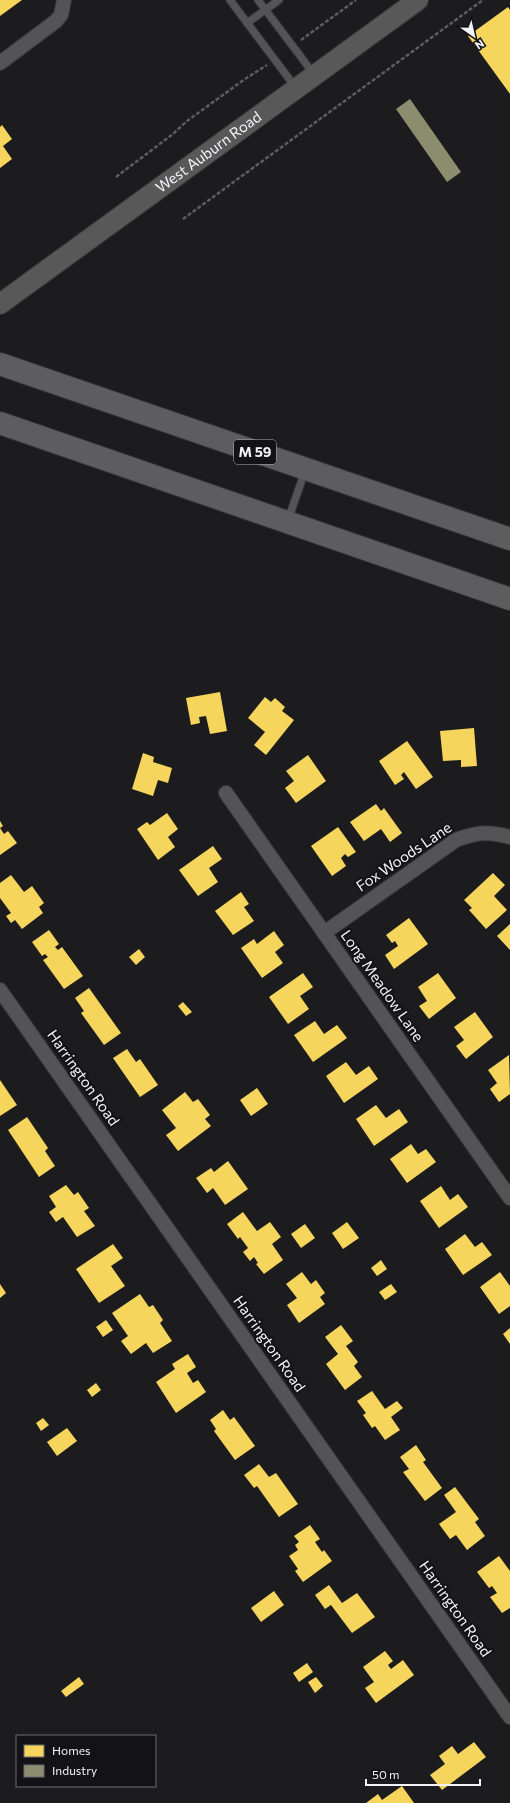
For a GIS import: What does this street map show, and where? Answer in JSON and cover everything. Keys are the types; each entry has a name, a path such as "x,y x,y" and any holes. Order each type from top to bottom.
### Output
{"highway":[{"name":"M 59","path":"0,364 510,540"},
{"path":"0,423 510,599"}],"main road":[{"name":"West Auburn Road","path":"2,302 418,0"}],"street":[{"path":"0,63 56,22 64,4"},
{"name":"Long Meadow Lane","path":"226,793 510,1198"},
{"name":"Fox Woods Lane","path":"324,933 456,840 478,833 495,833 510,838"},
{"name":"Harrington Road","path":"0,990 510,1717"}],"lane":[{"path":"230,0 296,89"},
{"path":"258,0 315,75"},
{"path":"247,23 279,0"},
{"path":"287,522 305,469"}],"path":[{"path":"306,37 356,0"},
{"path":"183,219 483,0"},
{"path":"116,177 173,134 187,120 263,68"}],"building: Homes":[{"path":"0,0 22,0 0,16"},
{"path":"508,7 510,10 510,94 468,36"},
{"path":"2,125 12,139 3,146 12,159 0,168 0,127"},
{"path":"220,692 227,731 210,734 206,716 199,717 200,723 191,725 186,698"},
{"path":"265,697 271,702 275,698 285,707 282,711 294,720 266,755 254,745 265,732 248,718"},
{"path":"474,728 477,766 461,767 461,760 443,761 440,731"},
{"path":"407,741 433,777 416,789 404,772 401,775 404,779 395,785 379,761"},
{"path":"143,753 154,757 153,762 172,768 168,783 158,780 153,796 132,789"},
{"path":"308,755 326,781 296,803 285,788 294,781 286,771"},
{"path":"376,804 381,811 384,808 402,833 390,842 381,829 364,841 350,822"},
{"path":"167,813 178,829 168,837 175,847 158,860 137,829 147,822 150,825"},
{"path":"0,821 3,826 0,828"},
{"path":"338,827 356,852 348,857 345,854 341,858 346,866 332,876 311,846"},
{"path":"0,828 4,834 8,831 17,843 0,855"},
{"path":"213,846 222,859 209,868 218,882 198,896 179,870"},
{"path":"493,873 505,885 494,896 507,910 486,929 469,910 472,908 464,900"},
{"path":"11,875 24,892 32,886 44,903 39,907 43,913 22,929 15,920 11,923 6,916 11,913 0,898 0,883"},
{"path":"241,892 249,904 244,907 254,921 233,935 215,911"},
{"path":"409,918 428,944 394,969 385,955 398,946 395,941 392,943 386,935"},
{"path":"510,924 510,950 497,936"},
{"path":"49,930 59,944 55,947 58,950 62,947 83,976 64,989 43,960 48,957 45,954 42,956 32,942"},
{"path":"274,931 284,945 275,952 283,963 262,978 241,948 254,939 257,944"},
{"path":"139,949 145,957 136,965 129,957"},
{"path":"303,973 313,987 300,996 309,1009 288,1024 269,997"},
{"path":"438,973 456,998 429,1019 419,1006 427,1001 418,987"},
{"path":"89,988 121,1033 104,1045 81,1013 84,1011 75,998"},
{"path":"183,1002 192,1012 186,1016 178,1006"},
{"path":"475,1012 493,1037 466,1059 456,1046 464,1040 454,1027"},
{"path":"315,1021 324,1034 337,1025 347,1038 313,1062 294,1035"},
{"path":"127,1049 136,1062 140,1059 158,1085 140,1097 113,1058"},
{"path":"509,1055 510,1094 499,1102 490,1089 497,1083 488,1070"},
{"path":"346,1062 356,1075 369,1066 378,1079 344,1103 326,1076"},
{"path":"0,1080 17,1105 0,1116"},
{"path":"257,1088 268,1104 251,1116 240,1100"},
{"path":"185,1092 193,1102 198,1099 210,1115 205,1119 211,1126 178,1151 166,1135 176,1128 162,1110"},
{"path":"376,1105 386,1118 399,1109 408,1122 374,1146 356,1119"},
{"path":"27,1117 48,1148 45,1151 55,1166 39,1177 8,1130"},
{"path":"411,1144 418,1154 426,1149 436,1162 407,1183 390,1159"},
{"path":"228,1161 248,1189 225,1205 213,1188 207,1193 196,1178 211,1168 214,1172"},
{"path":"66,1185 74,1195 78,1192 89,1208 84,1211 95,1226 77,1237 63,1217 56,1222 49,1212 56,1207 49,1196"},
{"path":"441,1186 450,1200 458,1194 468,1207 439,1228 420,1201"},
{"path":"243,1212 257,1231 270,1222 281,1237 272,1244 283,1260 264,1274 256,1264 258,1263 254,1257 250,1261 243,1252 248,1248 240,1237 238,1239 227,1224"},
{"path":"347,1222 359,1238 343,1249 332,1233"},
{"path":"305,1224 315,1238 301,1248 291,1234"},
{"path":"465,1234 475,1247 482,1242 492,1255 463,1275 445,1249"},
{"path":"113,1244 123,1258 111,1266 125,1286 99,1303 76,1269"},
{"path":"381,1260 387,1269 377,1276 371,1268"},
{"path":"302,1272 311,1284 316,1280 325,1293 320,1297 325,1304 299,1323 287,1305 297,1298 286,1284"},
{"path":"500,1272 510,1286 510,1306 499,1314 480,1287"},
{"path":"0,1284 6,1293 0,1298"},
{"path":"391,1284 397,1292 385,1300 379,1292"},
{"path":"140,1294 149,1307 153,1305 163,1320 160,1323 172,1341 153,1353 146,1343 131,1354 121,1341 128,1336 112,1313"},
{"path":"106,1320 113,1330 103,1337 96,1327"},
{"path":"341,1325 353,1341 346,1346 358,1362 354,1366 362,1377 345,1390 326,1364 338,1354 325,1337"},
{"path":"510,1328 510,1344 503,1334"},
{"path":"188,1354 196,1367 187,1373 193,1383 198,1380 206,1392 176,1413 156,1382 175,1369 172,1364"},
{"path":"96,1383 101,1390 92,1397 87,1390"},
{"path":"372,1391 385,1409 397,1401 403,1408 391,1417 400,1430 385,1440 375,1426 372,1428 363,1415 366,1413 357,1401"},
{"path":"223,1410 230,1420 234,1417 255,1446 235,1460 214,1431 216,1429 210,1420"},
{"path":"43,1418 49,1425 41,1431 36,1423"},
{"path":"67,1428 77,1441 57,1456 47,1442"},
{"path":"416,1445 426,1460 423,1462 442,1488 425,1501 403,1472 409,1469 400,1457"},
{"path":"259,1464 269,1477 276,1473 298,1504 279,1517 257,1486 254,1488 244,1475"},
{"path":"455,1487 479,1519 475,1522 485,1536 467,1550 456,1535 450,1539 439,1524 456,1512 444,1495"},
{"path":"310,1525 320,1539 315,1542 322,1552 324,1550 332,1561 303,1582 295,1571 298,1569 289,1556 298,1550 295,1545 299,1542 294,1536"},
{"path":"499,1556 510,1571 510,1608 502,1613 490,1597 497,1593 492,1586 489,1588 477,1572"},
{"path":"329,1585 342,1603 357,1593 375,1617 352,1633 331,1605 325,1609 315,1595"},
{"path":"274,1591 284,1605 261,1622 251,1608"},
{"path":"385,1651 393,1661 388,1665 391,1669 403,1660 414,1675 376,1703 365,1688 374,1682 363,1667"},
{"path":"307,1663 313,1672 299,1682 293,1673"},
{"path":"79,1677 84,1684 66,1697 61,1691"},
{"path":"316,1677 323,1686 315,1693 308,1682"},
{"path":"474,1742 486,1757 442,1790 430,1775 445,1764 439,1756 452,1746 458,1754"},
{"path":"402,1786 414,1803 366,1803 378,1794 382,1800"}],"building: Industry":[{"path":"410,99 461,172 447,182 396,109"}]}
